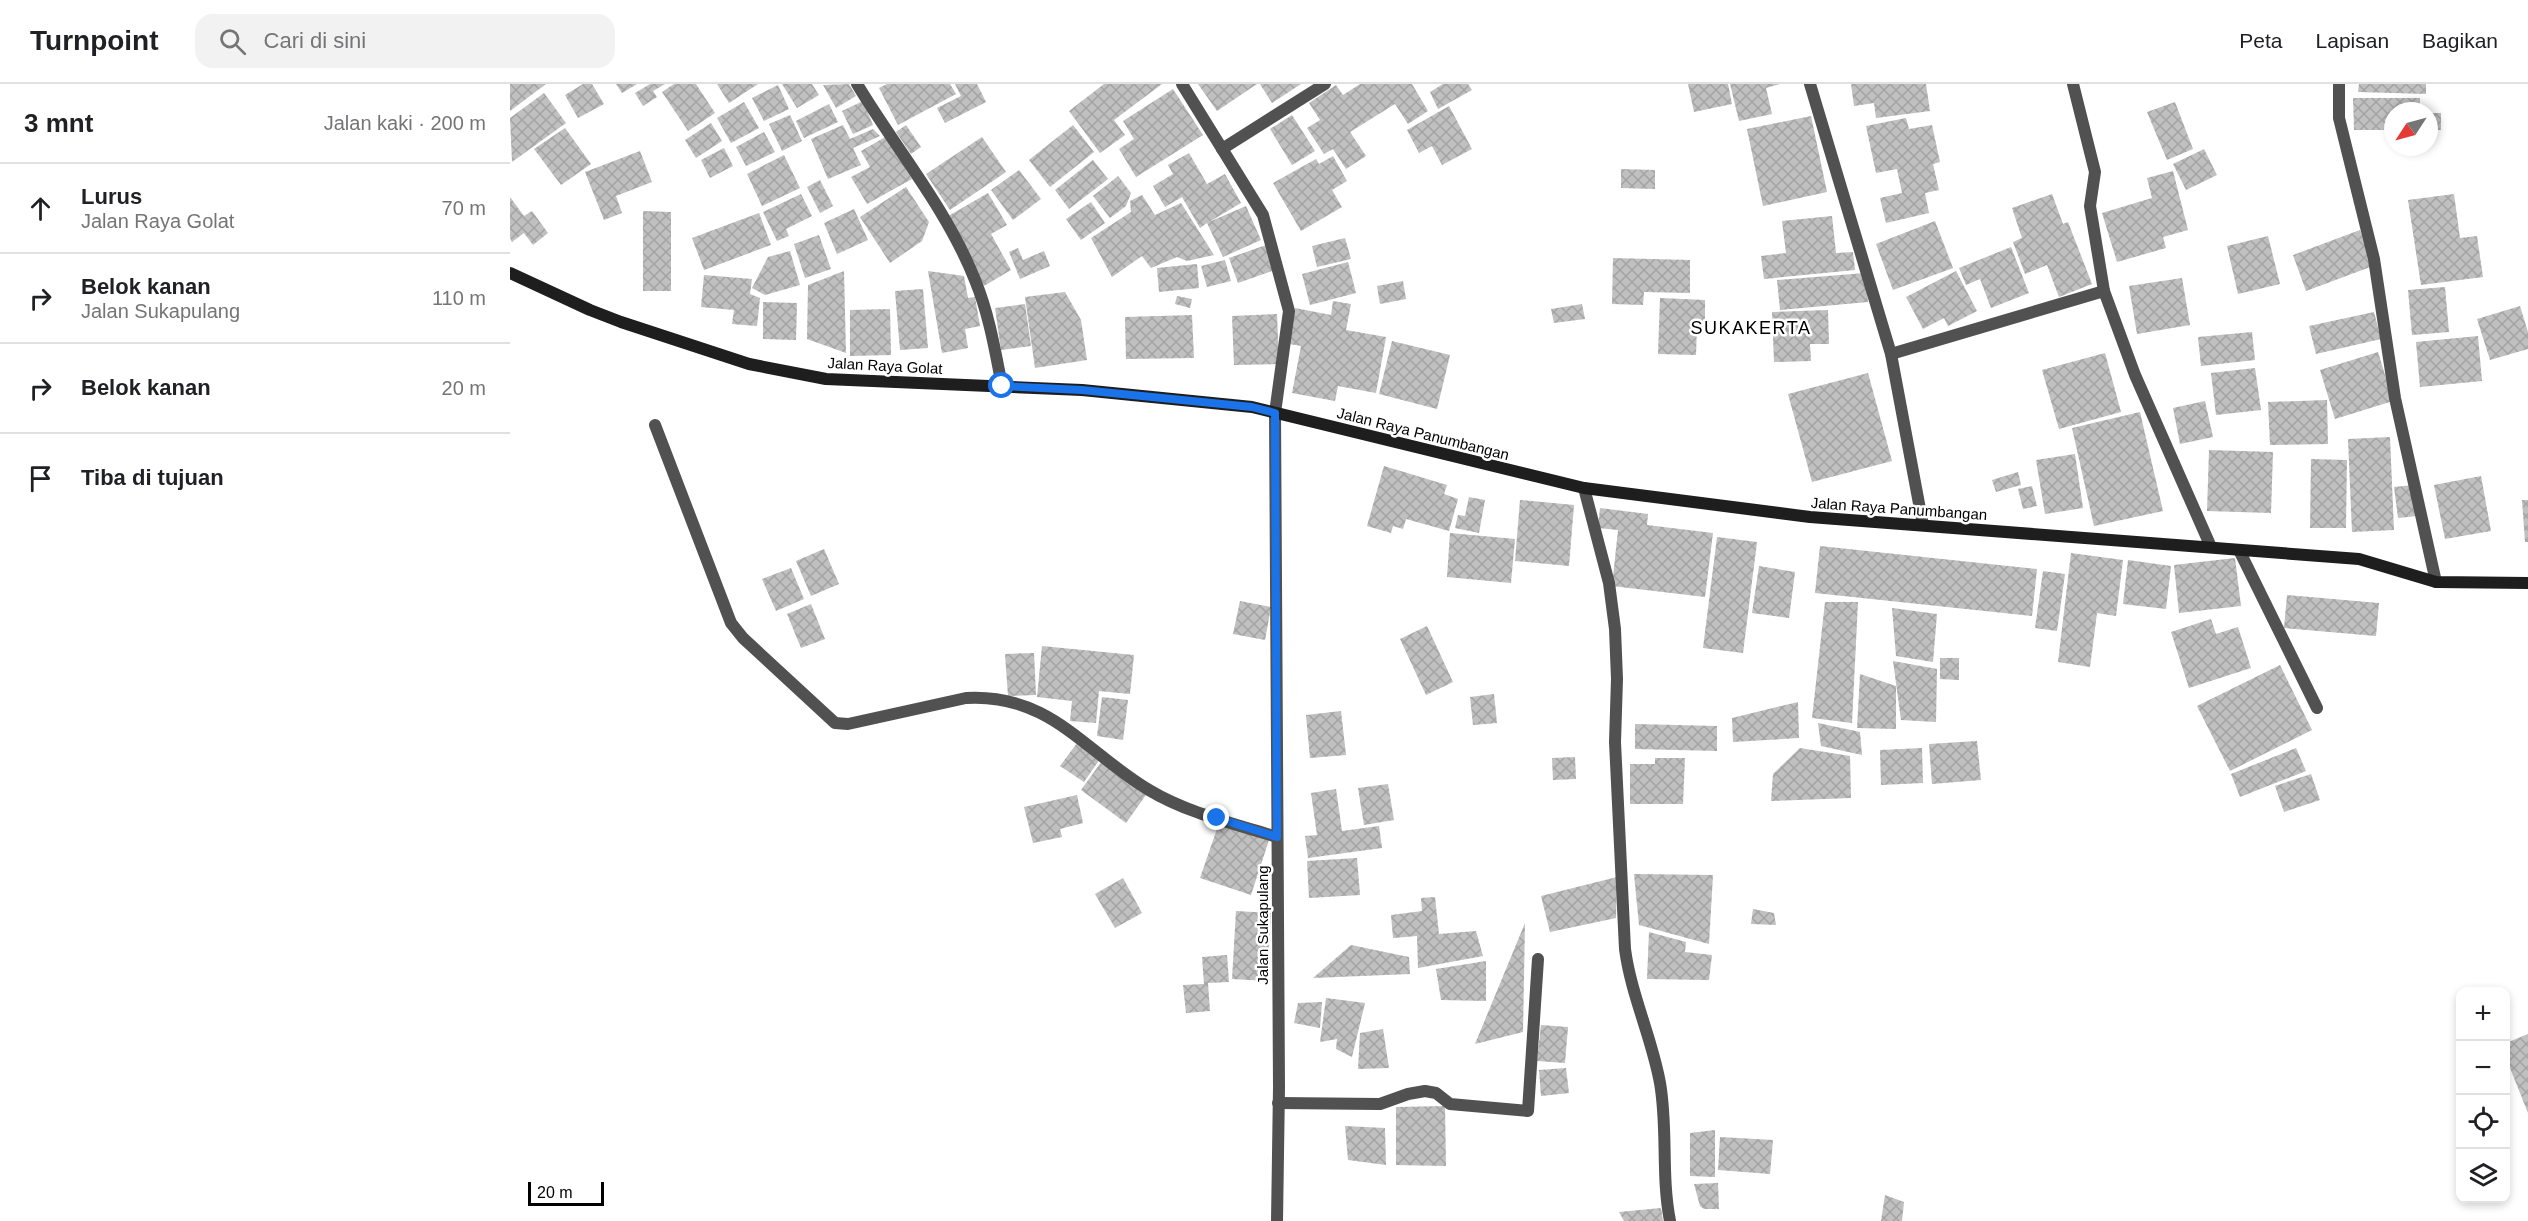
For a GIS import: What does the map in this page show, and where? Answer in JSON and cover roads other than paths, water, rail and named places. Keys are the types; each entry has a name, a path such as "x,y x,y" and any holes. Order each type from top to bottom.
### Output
{"main road":[{"name":"Jalan Raya Golat","path":"510,273 590,310 749,364 826,380 1093,391 1252,407 1275,413"},
{"name":"Jalan Raya Panumbangan","path":"1275,413 1584,488 1810,517 2359,559 2436,582 2528,583"}],"street":[{"path":"857,84 886,132 935,201 975,278 988,316 1002,386"},
{"name":"Jalan Sukapulang","path":"1182,84 1263,215 1289,311 1275,413 1277,1221"},
{"path":"1222,149 1325,84"},
{"path":"1810,84 1891,354 1923,525"},
{"path":"2073,84 2095,172 2090,206 2104,291 2135,375 2211,547"},
{"path":"2339,84 2339,118 2374,259 2395,398 2436,582"},
{"path":"1891,354 2104,291"},
{"path":"655,425 731,623 743,638 835,723 848,724 966,698 987,698 1032,708 1055,720 1151,792 1217,818 1277,837"},
{"path":"1584,488 1608,583 1615,628 1617,679 1615,742 1625,949 1630,978 1661,1087 1665,1183 1670,1221"},
{"path":"2239,550 2317,708"},
{"path":"1278,1104 1380,1104 1425,1091 1436,1093 1450,1104 1528,1111 1538,958"}],"district":[{"name":"SUKAKERTA","path":"1751,328"}]}
